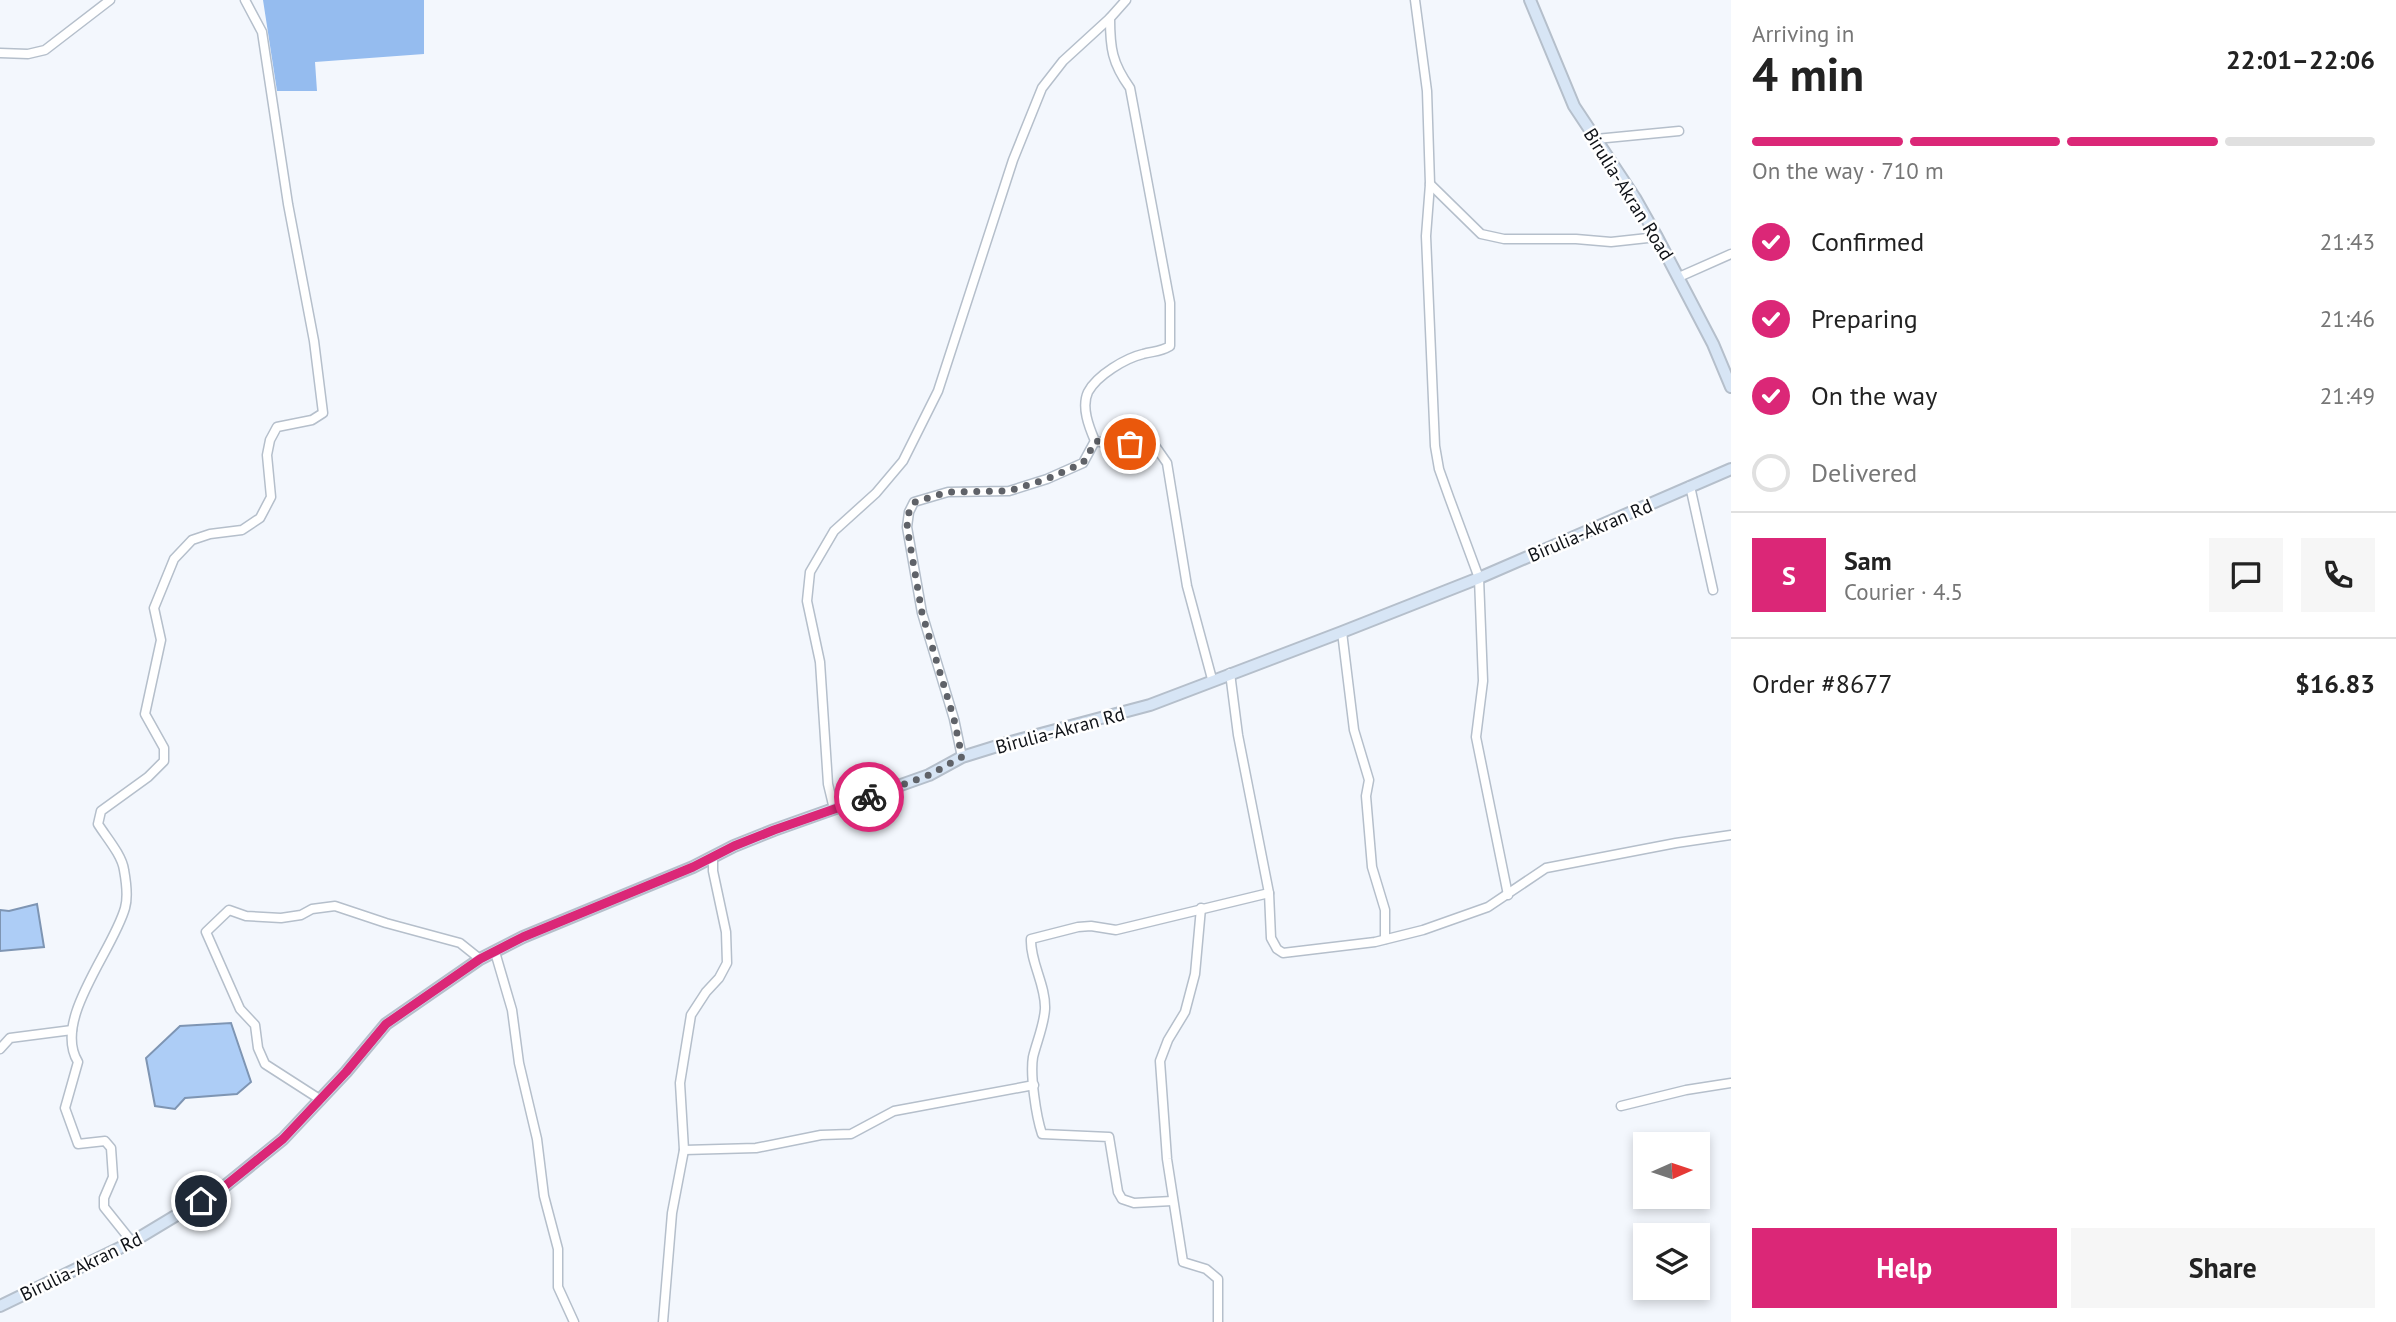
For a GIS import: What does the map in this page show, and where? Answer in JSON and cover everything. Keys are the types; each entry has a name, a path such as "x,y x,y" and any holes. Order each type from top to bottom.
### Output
{"street":[{"path":"0,53 28,54 45,51 110,0"},
{"path":"132,1242 104,1207 104,1198 113,1177 111,1148 105,1140 78,1144 65,1108 79,1062 72,1052 72,1023 126,906 124,868 98,824 101,811 148,777 164,761 164,748 145,714 161,640 153,608 174,559 192,540 210,534 242,530 260,518 271,497 267,455 270,440 277,427 312,420 323,413 314,341 288,204 262,32 246,0"},
{"path":"834,809 828,785 820,662 807,601 810,572 834,531 876,493 902,461 938,391 1013,160 1042,88 1063,61 1110,19 1126,0"},
{"path":"1415,0 1427,91 1430,184 1426,236 1435,446 1444,483 1479,578 1483,681 1476,737 1508,895"},
{"name":"Birulia-Akran Road","path":"1530,0 1574,106 1635,198 1657,237 1713,344 1731,387"},
{"path":"1096,441 1088,425 1088,393 1116,366 1142,354 1161,352 1170,346 1170,303 1130,88 1118,71 1110,48 1110,19"},
{"path":"1596,139 1679,131"},
{"path":"1430,184 1481,234 1504,239 1611,242 1657,237"},
{"path":"1679,277 1731,254"},
{"path":"1096,441 1116,445 1153,443 1167,463 1187,586 1212,679"},
{"path":"962,757 954,719 922,613 908,539 909,512 915,502 948,492 1009,491 1047,479 1083,463 1096,441"},
{"name":"Birulia-Akran Rd","path":"0,1306 132,1242 225,1186 283,1139 321,1100 386,1024 480,959 555,923 693,867 774,830 929,775 962,757 1150,705 1479,578 1731,469"},
{"path":"1690,486 1713,590"},
{"path":"1342,632 1354,730 1369,780 1366,796 1372,867 1385,910 1385,939"},
{"path":"1230,673 1238,735 1269,893 1271,939 1283,953 1385,939 1468,915 1508,895 1546,867 1731,835"},
{"path":"663,1322 672,1213 684,1150 680,1083 691,1015 719,978 727,962 726,932 713,871 713,857"},
{"path":"1172,1201 1134,1203 1122,1199 1118,1192 1109,1137 1042,1133 1032,1061 1045,1008 1031,939 1078,927 1116,930 1269,893"},
{"path":"321,1100 265,1064 258,1048 255,1025 240,1009 206,932 229,910 246,916 281,918 335,906 460,943 480,959"},
{"path":"1201,908 1195,974 1185,1012 1168,1040 1160,1061 1172,1201 1183,1262 1206,1269 1218,1279 1218,1322"},
{"path":"495,952 512,1010 519,1063 537,1139 544,1196 558,1249 558,1287 574,1322"},
{"path":"0,1049 10,1038 72,1030"},
{"path":"1620,1106 1686,1090 1731,1083"},
{"path":"684,1150 756,1148 821,1135 851,1134 894,1111 1034,1085"}],"shaded area":[{"path":"263,0 424,0 424,54 315,62 317,91 277,91"},
{"path":"37,904 44,947 0,951 0,910 9,911"},
{"path":"231,1023 251,1082 237,1094 185,1098 175,1109 155,1106 146,1058 180,1026"}],"way so far":[{"path":"869,797 929,775 962,757 954,719 922,613 911,562 907,527 909,512 915,502 948,492 1009,491 1047,479 1083,463 1096,441 1116,445 1130,444"}],"route":[{"path":"201,1201 225,1186 283,1139 346,1072 386,1024 480,959 565,918 693,867 734,846 869,797"}]}
